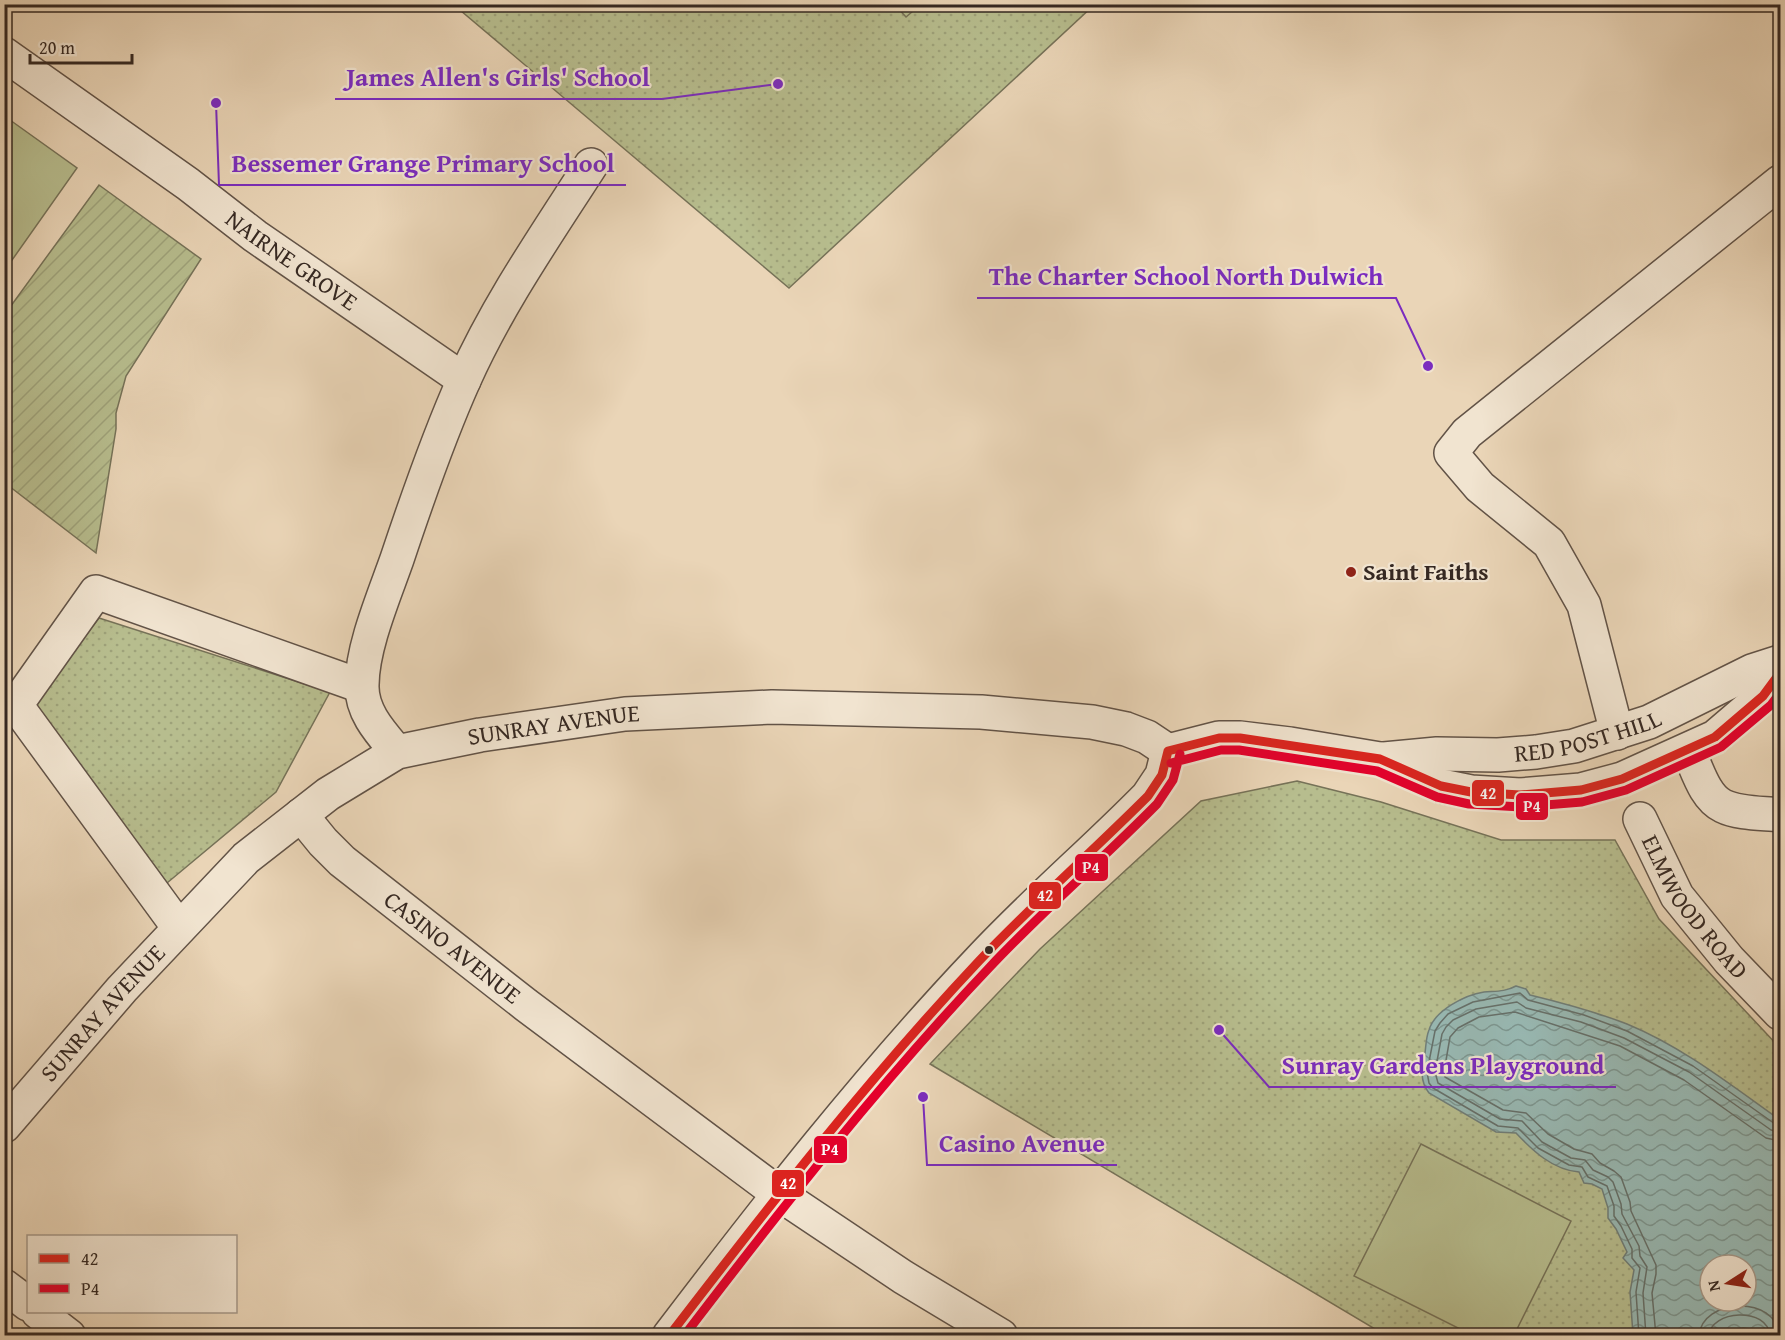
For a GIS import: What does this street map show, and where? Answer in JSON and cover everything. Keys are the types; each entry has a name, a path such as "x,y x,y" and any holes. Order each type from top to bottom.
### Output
{"street":[{"name":"NAIRNE GROVE","path":"4,54 188,184 255,236 464,380"},
{"path":"397,752 377,728 366,709 361,686 367,650 382,600 422,486 464,380 513,289 591,165"},
{"path":"1617,733 1584,605 1549,543 1480,487 1451,453 1467,433 1780,182"},
{"name":"SUNRAY AVENUE","path":"179,928 16,705 96,592 361,686"},
{"name":"RED POST HILL","path":"1380,759 1437,754 1498,755 1574,746 1649,722 1752,671 1780,662"},
{"name":"RED POST HILL","path":"1168,751 1219,738 1239,738 1380,759 1441,786 1472,792 1520,795 1581,790 1622,779 1715,737 1763,696 1780,673"},
{"name":"SUNRAY AVENUE","path":"4,1126 122,989 246,858 328,794 362,771 397,752 480,735 625,714 772,707 981,712 1080,721 1126,729 1147,737 1168,751"},
{"path":"1689,750 1705,786 1717,802 1732,809 1780,815"},
{"path":"669,1335 779,1194 963,977 1031,907 1148,796 1162,775 1168,751"},
{"name":"CASINO AVENUE","path":"301,815 342,861 526,1005 779,1194 903,1277 1001,1335"},
{"name":"ELMWOOD ROAD","path":"1640,819 1677,896 1729,960 1780,1013"},
{"path":"4,1286 27,1303"},
{"path":"41,1313 69,1335"}],"green space":[{"path":"454,5 1094,5 789,288"},
{"path":"895,5 920,5 906,17"},
{"path":"10,120 77,168 5,270 4,127"},
{"path":"99,185 201,259 126,376 116,413 116,429 96,553 5,483 5,314"},
{"path":"99,618 330,692 276,792 167,883 33,703"},
{"path":"1297,781 1381,802 1501,840 1615,840 1659,919 1780,1048 1780,1335 1385,1335 930,1064 1040,949 1201,801"},
{"path":"1421,1144 1571,1221 1514,1335 1472,1335 1354,1276"}],"water":[{"path":"1516,986 1526,989 1530,995 1603,1016 1648,1033 1706,1068 1780,1120 1780,1335 1760,1335 1751,1329 1743,1328 1719,1335 1633,1335 1630,1292 1634,1270 1623,1258 1627,1252 1608,1218 1608,1208 1602,1189 1584,1183 1579,1172 1552,1164 1516,1133 1496,1132 1429,1093 1424,1083 1422,1069 1432,1023 1444,1010 1468,996"}],"transit line":[{"name":"42","path":"1168,751 1219,738 1240,738 1380,759 1441,786 1471,792 1520,795 1581,790 1622,779 1715,737 1763,696 1780,673"},
{"name":"P4","path":"1171,763 1221,750 1239,750 1377,771 1437,797 1469,804 1521,807 1582,802 1626,790 1721,747 1771,705 1780,693"},
{"name":"42","path":"669,1336 820,1144 898,1051 999,940 1148,796 1162,775 1168,751"},
{"name":"P4","path":"684,1336 757,1241 908,1057 1029,927 1157,804 1173,780 1180,754"}],"place":[{"name":"James Allen's Girls' School","path":"778,84"},
{"name":"Bessemer Grange Primary School","path":"216,103"},
{"name":"The Charter School North Dulwich","path":"1428,366"},
{"name":"Saint Faiths","path":"1351,572"},
{"name":"Sunray Gardens Playground","path":"1219,1030"},
{"name":"Casino Avenue","path":"923,1097"}]}
